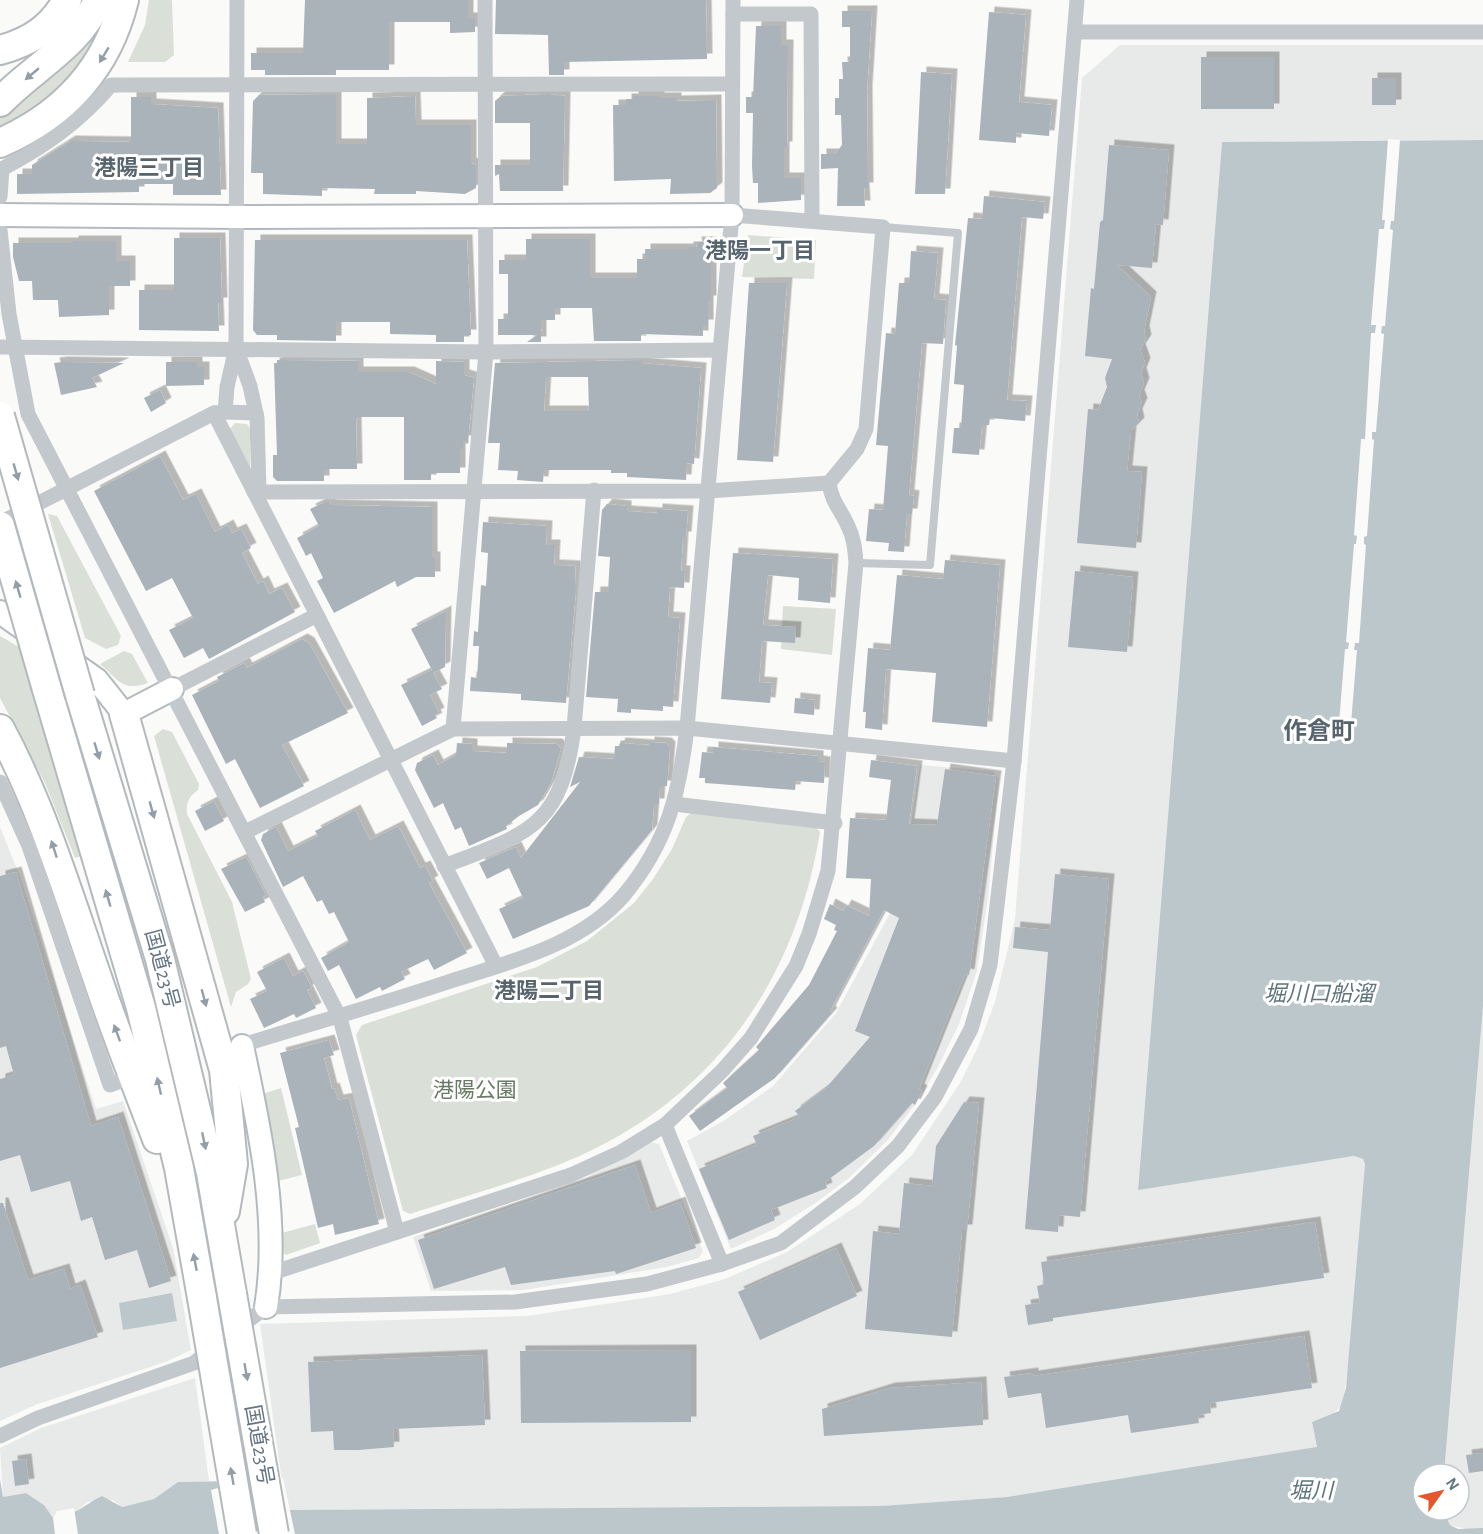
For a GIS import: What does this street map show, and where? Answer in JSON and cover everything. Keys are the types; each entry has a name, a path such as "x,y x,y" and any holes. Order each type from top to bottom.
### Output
{"highway":[{"path":"0,50 34,37 51,24 67,0"},
{"path":"0,102 91,19 98,0"},
{"path":"0,143 58,108 94,70 110,45 124,0"},
{"name":"国道23号","path":"1,416 80,695 160,959 194,1094 222,1231 274,1534"},
{"name":"国道23号","path":"0,524 141,1008 179,1168 242,1534"},
{"path":"124,714 224,1070 233,1164 222,1231"},
{"path":"0,729 24,773 50,834 98,981 188,1226"}],"street":[{"path":"237,0 236,348 220,412 317,615 496,966"},
{"path":"453,729 486,352 485,0"},
{"path":"0,1436 38,1418 194,1363 266,1307 515,1302 647,1284 722,1264 782,1243 855,1187 898,1146 935,1097 971,1029 990,965 1014,761 1077,0"},
{"path":"266,1307 272,1273 261,1134 237,1047 340,1018 542,950 589,925 623,896 645,864 668,823 680,783 687,728 732,215 733,7 811,14 812,221"},
{"path":"1075,32 1483,32"},
{"path":"0,197 2,169 57,138 80,119 111,85 732,84"},
{"path":"0,215 238,217 732,215 882,226 866,429 857,448 829,483 708,492 594,490 257,492"},
{"path":"0,230 9,314 8,347 28,414 68,487 340,1018 397,1232"},
{"path":"8,347 486,352 720,350"},
{"path":"236,348 250,386 256,413 257,492"},
{"path":"0,524 68,487 220,412 256,413"},
{"path":"272,1273 571,1175 621,1152 665,1125 722,1071 751,1038 786,983 809,934 828,871 835,823 839,743 856,563 854,541 848,524 832,500 829,483"},
{"path":"444,866 510,840 531,828 550,808 569,767 594,490"},
{"path":"0,612 97,680 124,714 317,615"},
{"path":"245,832 453,729 687,728 1014,761"},
{"path":"0,782 29,846 110,1085 118,1082"},
{"path":"674,804 835,823"},
{"path":"665,1125 722,1264"}],"lane":[{"path":"856,563 930,565 958,233 882,226"}],"shaded area":[{"path":"1120,45 1483,45 1483,140 1222,142 1138,1189 1355,1156 1363,1159 1365,1164 1349,1363 1342,1406 1329,1417 1312,1422 1317,1448 1007,1497 881,1506 286,1510 260,1324 527,1316 670,1294 725,1279 787,1252 860,1204 912,1155 960,1083 978,1047 995,1002 1015,919 1082,78"},
{"path":"920,765 993,771 999,779 988,898 977,971 959,1024 938,1067 915,1105 887,1141 849,1178 814,1204 774,1229 731,1249 687,1141 725,1120 773,1086 836,1013 889,915 903,877"},
{"path":"0,827 21,879 96,1109 123,1101 173,1248 191,1350 168,1361 35,1405 0,1421"},
{"path":"1483,1006 1483,1528 1471,1530 1450,1525 1449,1522 1471,1522 1471,1462 1445,1462"},
{"path":"649,1142 659,1144 703,1251 699,1258 667,1267 524,1290 431,1291 413,1237 585,1178"},
{"path":"195,1378 209,1481 178,1482 154,1499 122,1507 113,1500 87,1502 78,1510 59,1513 53,1518 44,1505 26,1493 3,1497 0,1448 41,1428"}],"green space":[{"path":"149,0 172,0 174,55 165,62 128,62 145,25"},
{"path":"104,13 88,51 65,82 35,107 0,128 0,118"},
{"path":"748,235 816,240 814,279 742,277"},
{"path":"235,423 247,424 250,429 250,474 229,430"},
{"path":"48,514 57,516 121,636 118,645 106,649 85,638"},
{"path":"783,606 836,609 832,655 781,649"},
{"path":"0,636 19,647 81,856 75,858 45,783 0,698"},
{"path":"124,651 132,654 148,683 126,685 100,664"},
{"path":"163,729 172,732 199,784 198,790 189,800 187,814 232,902 251,979 248,984 236,992 231,1007 154,736"},
{"name":"港陽公園","path":"694,811 815,826 820,832 809,884 793,933 772,979 746,1021 714,1060 678,1095 637,1125 590,1151 547,1169 410,1214 403,1211 356,1035 362,1025 537,967 587,941 634,903 672,849 686,817"},
{"path":"281,1088 302,1175 274,1182 263,1094"},
{"path":"315,1224 320,1243 286,1255 278,1249 278,1234"}],"water":[{"name":"堀川口船溜","path":"1483,140 1483,1006 1445,1462 1411,1462 1411,1522 1449,1522 1458,1529 1483,1528 1483,1534 0,1534 0,1479 3,1497 26,1493 44,1505 53,1518 76,1511 102,1496 122,1507 154,1499 178,1482 281,1480 286,1510 881,1506 1007,1497 1317,1447 1312,1422 1339,1411 1346,1388 1365,1164 1363,1159 1354,1156 1138,1190 1222,142"},
{"path":"172,1293 177,1321 123,1330 119,1303"}],"pier":[{"path":"1388,139 1400,140 1394,221 1391,221 1390,229 1393,230 1385,326 1382,326 1381,333 1384,334 1376,432 1372,432 1374,440 1367,536 1364,537 1366,545 1359,643 1355,643 1354,650 1357,650 1350,736 1338,735 1345,649 1348,649 1349,643 1346,642 1354,544 1356,544 1357,536 1354,535 1361,439 1365,439 1371,333 1375,333 1376,325 1371,325 1379,229 1384,229 1385,220 1382,220"},
{"path":"216,1478 283,1478 295,1534 219,1534 211,1490 218,1488"},
{"path":"74,1508 78,1534 55,1534 53,1518 57,1511"}],"building":[{"path":"305,0 468,0 468,18 475,18 475,32 450,33 450,22 389,22 389,70 336,70 336,75 265,75 265,70 251,70 251,53 303,53"},
{"path":"496,0 706,0 707,59 564,62 564,75 549,75 548,35 495,34"},
{"path":"842,11 872,11 867,91 868,188 864,188 865,206 837,206 838,168 821,169 821,154 835,154 842,145 841,115 835,115 835,98 839,98 839,79 843,79 842,62 850,62 850,27 842,27"},
{"path":"989,12 1026,15 1019,102 1052,105 1049,136 1016,133 1016,143 979,140"},
{"path":"756,26 781,26 781,45 788,45 787,147 784,147 784,178 801,178 801,200 758,203 758,183 753,183 752,166 753,113 746,113 746,97 753,97"},
{"path":"1201,57 1274,57 1274,109 1201,109"},
{"path":"921,72 952,74 945,194 915,194"},
{"path":"1372,78 1396,78 1396,105 1372,105"},
{"path":"336,94 336,144 367,144 367,98 415,96 416,125 471,125 471,163 476,165 476,188 465,194 416,191 416,194 374,194 375,189 322,188 322,196 263,194 263,173 251,173 253,101 259,95"},
{"path":"549,94 565,96 563,191 500,191 499,174 495,176 495,165 530,165 530,123 495,123 495,101 501,96"},
{"path":"633,96 659,96 659,98 676,98 676,101 716,100 717,188 710,193 670,194 671,179 614,181 613,105 626,105 626,99 633,99"},
{"path":"131,97 151,97 151,104 218,108 221,195 173,195 173,184 139,184 139,192 17,194 17,174 32,174 32,165 70,141 131,142"},
{"path":"1109,145 1169,150 1163,225 1156,224 1152,268 1117,265 1151,297 1144,331 1146,340 1140,349 1145,363 1141,373 1144,383 1139,395 1142,403 1137,414 1139,423 1131,431 1127,471 1142,472 1136,548 1077,543 1088,409 1098,410 1107,387 1105,378 1112,359 1085,356 1091,288 1094,289 1100,222 1103,220"},
{"path":"984,196 1045,202 1043,219 1022,217 1007,400 1027,401 1025,421 990,418 989,425 982,425 979,455 952,453 954,428 961,428 964,385 954,384 957,346 955,345 968,218 982,219"},
{"path":"174,238 220,238 222,303 218,303 219,331 139,330 139,290 174,290"},
{"path":"526,239 590,239 590,278 637,278 637,259 645,259 645,249 688,249 688,247 697,247 696,242 711,242 711,301 708,301 708,325 703,325 703,336 641,334 641,341 594,341 592,308 555,308 555,320 541,320 541,342 527,342 537,335 498,335 498,319 508,319 508,274 499,274 499,260 526,260"},
{"path":"255,240 467,240 471,335 464,335 464,342 436,342 436,335 390,334 390,322 336,322 336,341 277,340 277,335 257,335 253,330"},
{"path":"73,241 116,241 116,261 130,261 130,286 109,286 109,315 59,317 58,300 33,300 32,281 19,281 13,257 13,243 73,243"},
{"path":"911,251 938,253 934,299 946,300 943,344 922,343 909,495 914,496 912,514 907,514 904,552 888,551 889,543 866,541 869,509 883,510 888,446 876,445 886,333 895,334 899,283 909,283"},
{"path":"749,283 787,283 773,462 737,460"},
{"path":"277,360 358,361 358,372 409,372 436,384 436,361 464,362 464,375 474,378 468,441 463,441 463,449 460,449 460,473 431,473 431,480 404,480 404,417 359,417 356,420 357,469 324,469 324,481 277,481 273,477 273,455 277,455 274,363 277,363"},
{"path":"641,360 641,363 701,368 694,464 687,463 686,480 627,477 627,473 611,473 611,470 544,470 543,482 517,480 518,471 498,470 500,443 488,443 495,363","holes":["546,377 588,377 589,411 544,411"]},
{"path":"166,362 197,362 197,367 204,367 204,385 166,386"},
{"path":"54,363 124,363 92,378 97,387 61,395"},
{"path":"160,390 166,403 151,412 144,398"},
{"path":"160,456 183,500 196,494 215,532 228,525 232,533 241,529 251,548 242,553 258,584 263,581 269,594 282,588 295,612 209,659 203,648 184,658 169,630 193,618 172,578 146,591 94,491"},
{"path":"325,502 331,505 432,507 432,557 435,557 435,577 416,577 397,587 395,581 334,613 317,581 323,578 311,553 306,556 297,538 319,526 310,509"},
{"path":"607,504 626,506 626,511 657,513 657,509 688,511 686,537 683,537 681,571 685,571 684,588 670,587 668,617 680,618 673,707 663,706 663,711 631,709 631,713 617,712 618,699 586,697 595,592 608,592 610,557 598,556 602,510"},
{"path":"483,522 547,526 546,545 555,545 554,565 575,566 576,590 566,703 521,700 521,694 470,691 471,677 477,678 479,646 473,646 474,631 478,632 481,585 486,586 488,553 481,552"},
{"path":"733,553 833,559 830,603 798,600 799,578 768,575 763,625 796,627 795,643 762,641 759,682 772,683 770,703 721,699"},
{"path":"945,560 1000,565 987,727 932,722 936,673 886,669 882,730 865,728 866,712 863,712 868,648 890,650 897,575 943,579"},
{"path":"1075,571 1133,577 1127,652 1068,647"},
{"path":"446,611 445,667 433,673 442,689 430,695 439,713 435,715 437,718 422,726 401,685 432,670 411,629"},
{"path":"302,639 309,643 348,713 282,745 304,786 260,808 235,759 226,764 192,695 219,681 217,677 244,663 247,668"},
{"path":"795,698 815,700 814,715 794,713"},
{"path":"649,742 666,743 670,747 667,786 660,786 659,804 654,804 652,830 589,906 513,939 499,909 523,898 509,868 487,879 479,863 516,847 521,858 580,782 570,787 579,757 614,759 615,746 619,746 620,743 649,745"},
{"path":"457,743 472,744 472,751 507,753 507,743 557,744 561,749 551,783 538,805 506,826 507,829 469,846 461,827 455,830 443,803 434,808 415,770 417,763 433,755 438,765 456,755"},
{"path":"713,747 818,756 818,761 825,762 824,783 796,781 795,790 705,783 705,778 699,778 702,752 713,753"},
{"path":"871,760 917,766 909,824 937,825 945,769 996,776 969,975 965,974 919,1089 922,1091 915,1105 912,1103 874,1146 825,1182 827,1188 771,1210 775,1220 729,1240 699,1169 757,1145 753,1136 800,1117 795,1111 826,1088 870,1037 855,1031 899,918 884,910 830,1011 832,1013 775,1078 700,1131 689,1116 727,1088 723,1083 759,1050 756,1047 809,985 837,931 834,930 836,925 824,919 830,904 843,911 846,905 869,916 871,879 846,878 850,818 886,820 891,780 869,777"},
{"path":"214,801 224,821 205,831 195,811"},
{"path":"355,810 370,840 398,826 420,868 425,866 433,881 429,883 467,953 434,970 428,959 401,972 405,979 382,991 380,987 356,999 339,965 328,971 321,958 349,942 334,912 329,914 322,900 317,902 303,876 283,887 261,840 263,834 276,827 288,851 318,836 315,831"},
{"path":"246,857 266,895 263,897 265,902 245,912 221,869"},
{"path":"16,872 91,1126 118,1117 171,1281 149,1288 137,1250 105,1260 92,1217 81,1221 70,1181 31,1192 20,1155 0,1161 0,1079 14,1075 6,1046 0,1048 0,876"},
{"path":"1055,874 1109,879 1080,1217 1059,1215 1058,1232 1025,1229 1048,952 1013,948 1015,927 1050,930"},
{"path":"284,958 293,976 303,971 312,988 307,990 316,1008 296,1018 294,1014 264,1028 250,999 267,991 257,972"},
{"path":"329,1040 334,1055 324,1058 332,1089 334,1088 338,1100 349,1098 379,1224 335,1235 333,1224 318,1228 295,1128 299,1127 280,1053"},
{"path":"964,1102 979,1103 967,1230 962,1230 952,1337 865,1329 873,1231 899,1234 904,1183 932,1186 936,1146"},
{"path":"635,1165 651,1213 680,1202 696,1248 616,1274 615,1271 511,1285 505,1267 434,1289 418,1240"},
{"path":"0,1203 3,1203 28,1280 64,1269 70,1289 80,1285 98,1337 0,1368"},
{"path":"1315,1222 1324,1278 1053,1318 1053,1321 1028,1325 1025,1305 1040,1303 1037,1286 1044,1284 1041,1262"},
{"path":"836,1248 857,1296 760,1340 738,1292"},
{"path":"1304,1336 1312,1388 1210,1403 1211,1413 1198,1415 1199,1423 1131,1433 1128,1415 1046,1428 1041,1393 1008,1398 1004,1377 1033,1373 1033,1376"},
{"path":"691,1350 691,1422 521,1423 520,1351"},
{"path":"482,1355 485,1425 393,1429 394,1447 358,1450 334,1450 333,1431 311,1432 308,1362"},
{"path":"981,1382 983,1425 824,1436 822,1409 890,1388"},
{"path":"1483,1453 1483,1471 1471,1473 1471,1462 1467,1462 1466,1455"},
{"path":"26,1459 29,1484 15,1486 12,1461"}],"district":[{"name":"港陽三丁目","path":"149,168"},
{"name":"港陽一丁目","path":"760,251"},
{"name":"作倉町","path":"1319,732"},
{"name":"港陽二丁目","path":"549,991"}],"water label":[{"name":"堀川","path":"1311,1491"}]}
